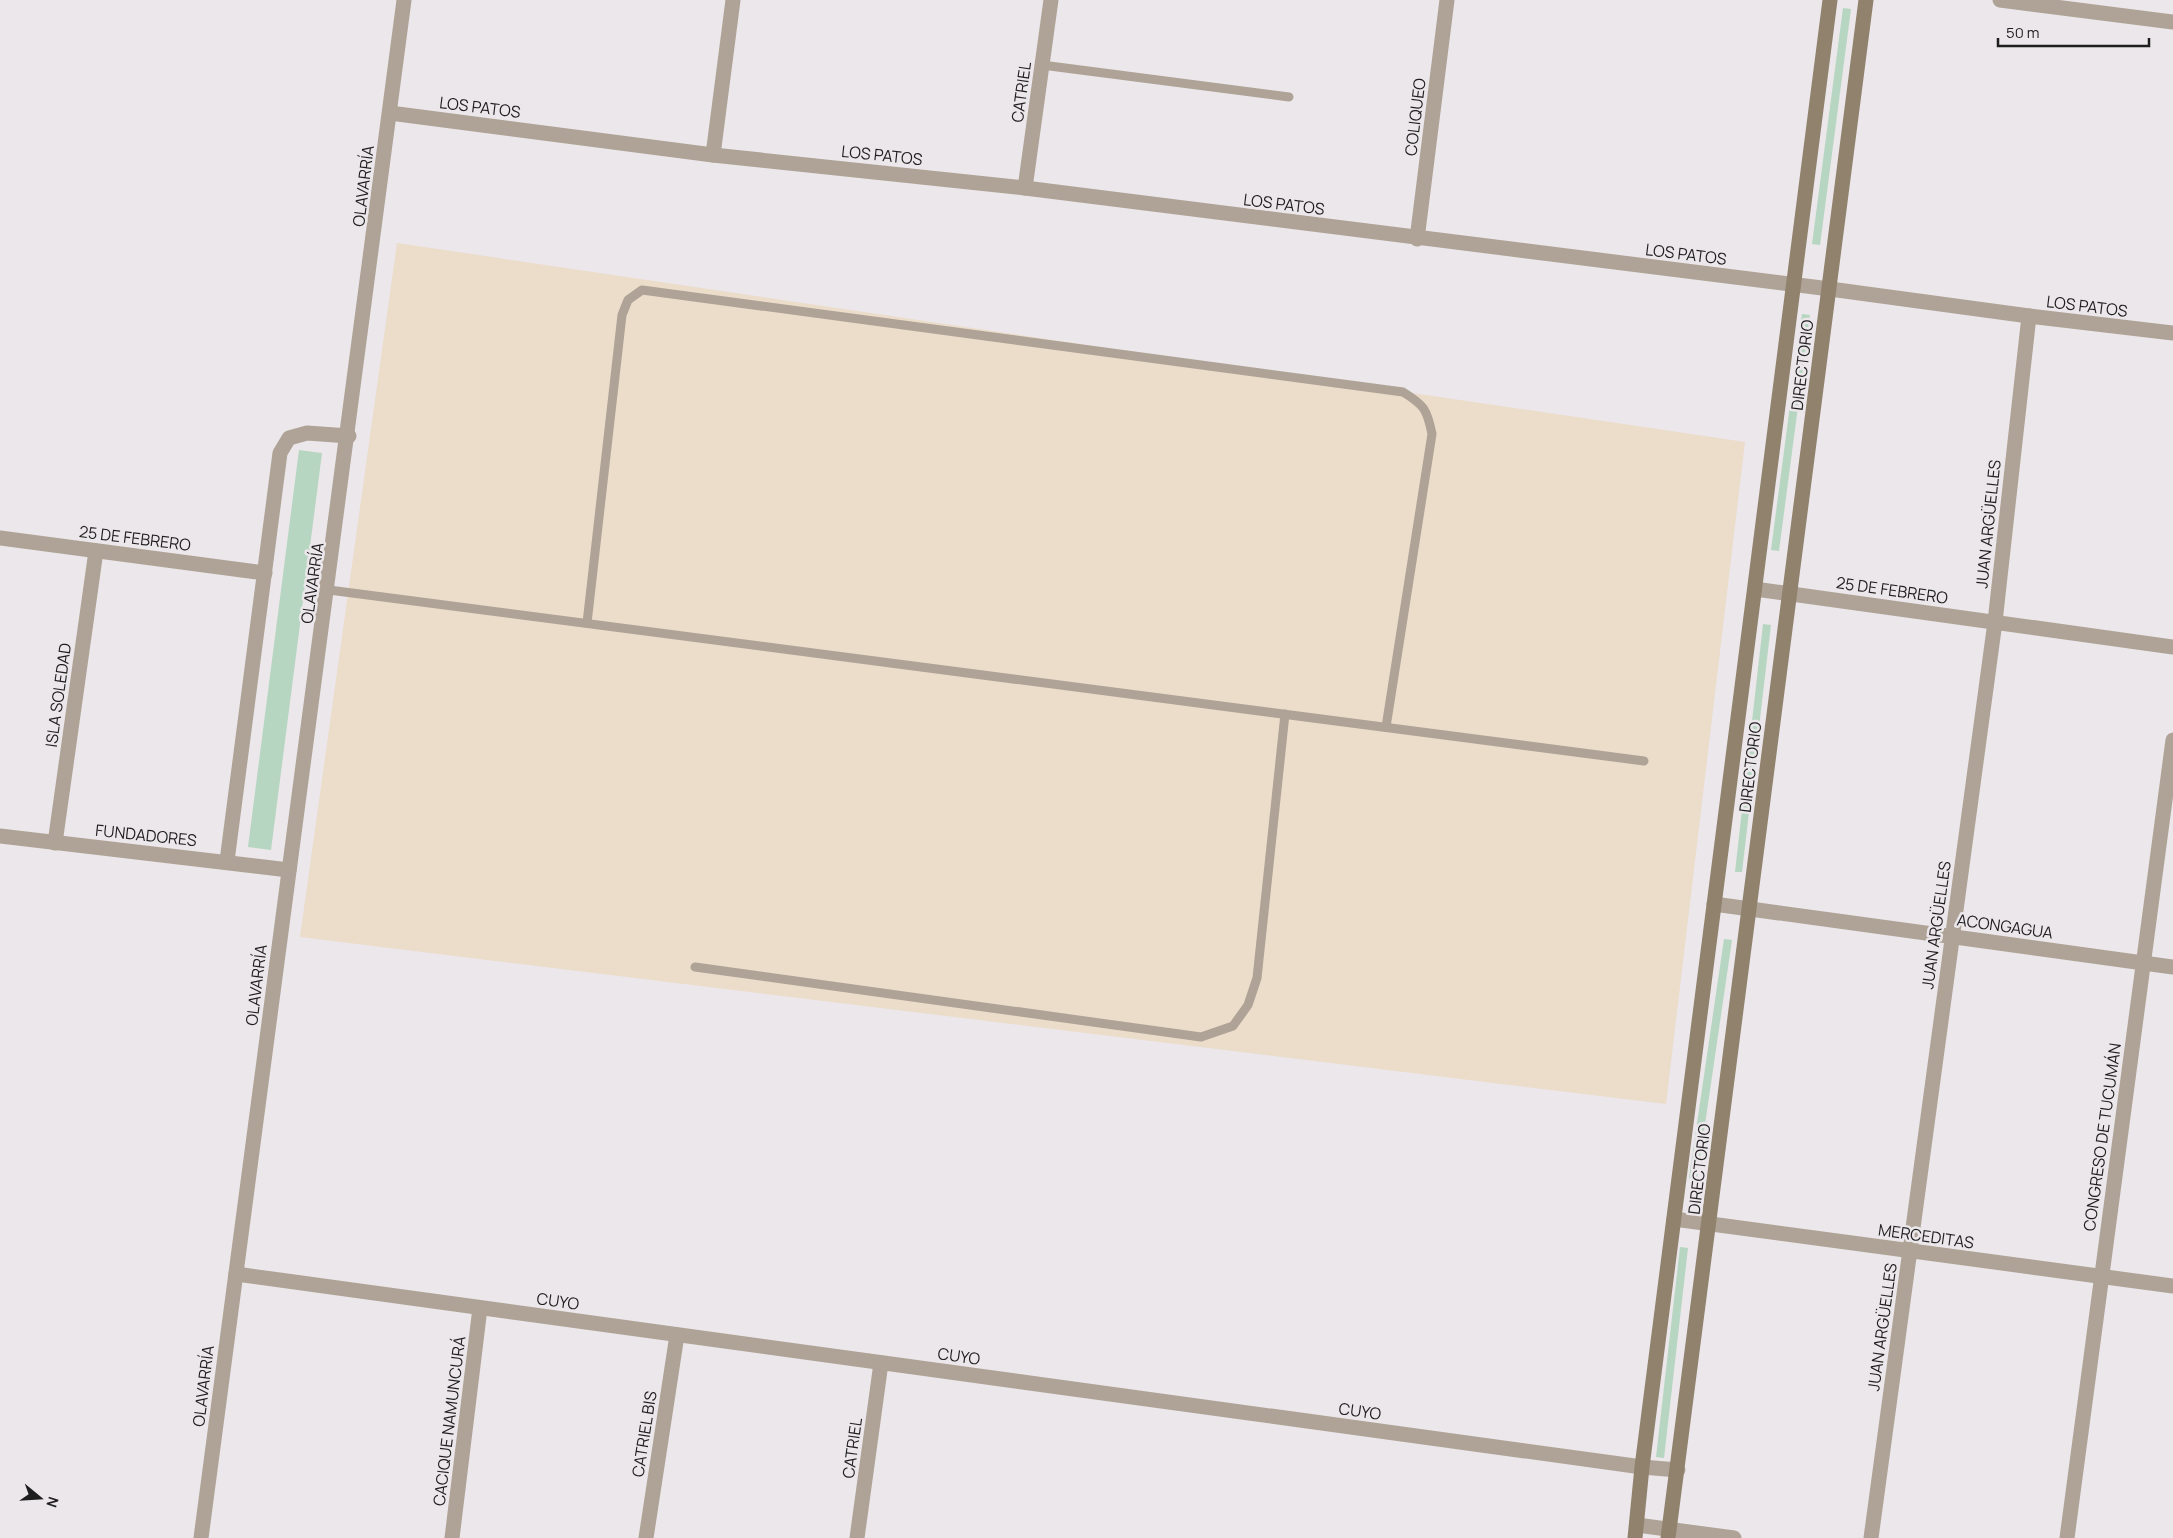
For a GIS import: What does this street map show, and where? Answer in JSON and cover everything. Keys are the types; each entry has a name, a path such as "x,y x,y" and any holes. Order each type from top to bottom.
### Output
{"main road":[{"name":"DIRECTORIO","path":"1636,1531 1642,1467 1830,0"},
{"name":"DIRECTORIO","path":"1669,1533 1866,0"}],"street":[{"name":"OLAVARRÍA","path":"201,1538 289,870 329,590 404,0"},
{"path":"713,155 733,0"},
{"name":"CATRIEL","path":"1025,188 1051,0"},
{"name":"COLIQUEO","path":"1418,238 1447,0"},
{"path":"2000,0 2173,22"},
{"name":"LOS PATOS","path":"390,113 713,155 1025,188 1830,288 2173,334"},
{"name":"JUAN ARGÜELLES","path":"1871,1538 1995,622 2029,316"},
{"path":"227,861 280,454 289,438 307,433 349,436"},
{"name":"25 DE FEBRERO","path":"0,538 96,552 265,572"},
{"name":"ISLA SOLEDAD","path":"55,843 96,552"},
{"name":"25 DE FEBRERO","path":"1754,590 2173,647"},
{"name":"CONGRESO DE TUCUMÁN","path":"2066,1538 2173,740"},
{"name":"FUNDADORES","path":"0,836 227,861 289,870"},
{"name":"ACONGAGUA","path":"1714,904 2173,967"},
{"name":"MERCEDITAS","path":"1674,1219 2100,1278 2173,1286"},
{"name":"CUYO","path":"236,1274 1642,1467 1678,1470"},
{"name":"CACIQUE NAMUNCURÁ","path":"452,1538 480,1308"},
{"name":"CATRIEL BIS","path":"646,1538 677,1335"},
{"name":"CATRIEL","path":"857,1538 881,1363"},
{"path":"1636,1531 1734,1538"}],"lane":[{"path":"1042,64 1289,97"},
{"path":"587,623 622,315 628,300 642,290 651,291 1403,392 1421,404 1429,418 1432,434 1386,727"},
{"path":"329,590 1644,761"},
{"path":"695,966 1201,1037 1233,1026 1248,1005 1257,978 1285,714"}],"shaded area":[{"path":"397,243 1745,442 1666,1104 300,937"}],"green space":[{"path":"1843,8 1851,9 1820,245 1812,244"},
{"path":"1802,314 1810,315 1779,551 1771,550"},
{"path":"299,450 322,453 271,850 248,847"},
{"path":"1763,624 1771,625 1742,872 1735,872"},
{"path":"1724,939 1732,940 1697,1179 1689,1178"},
{"path":"1680,1247 1688,1248 1664,1458 1656,1457"}]}
